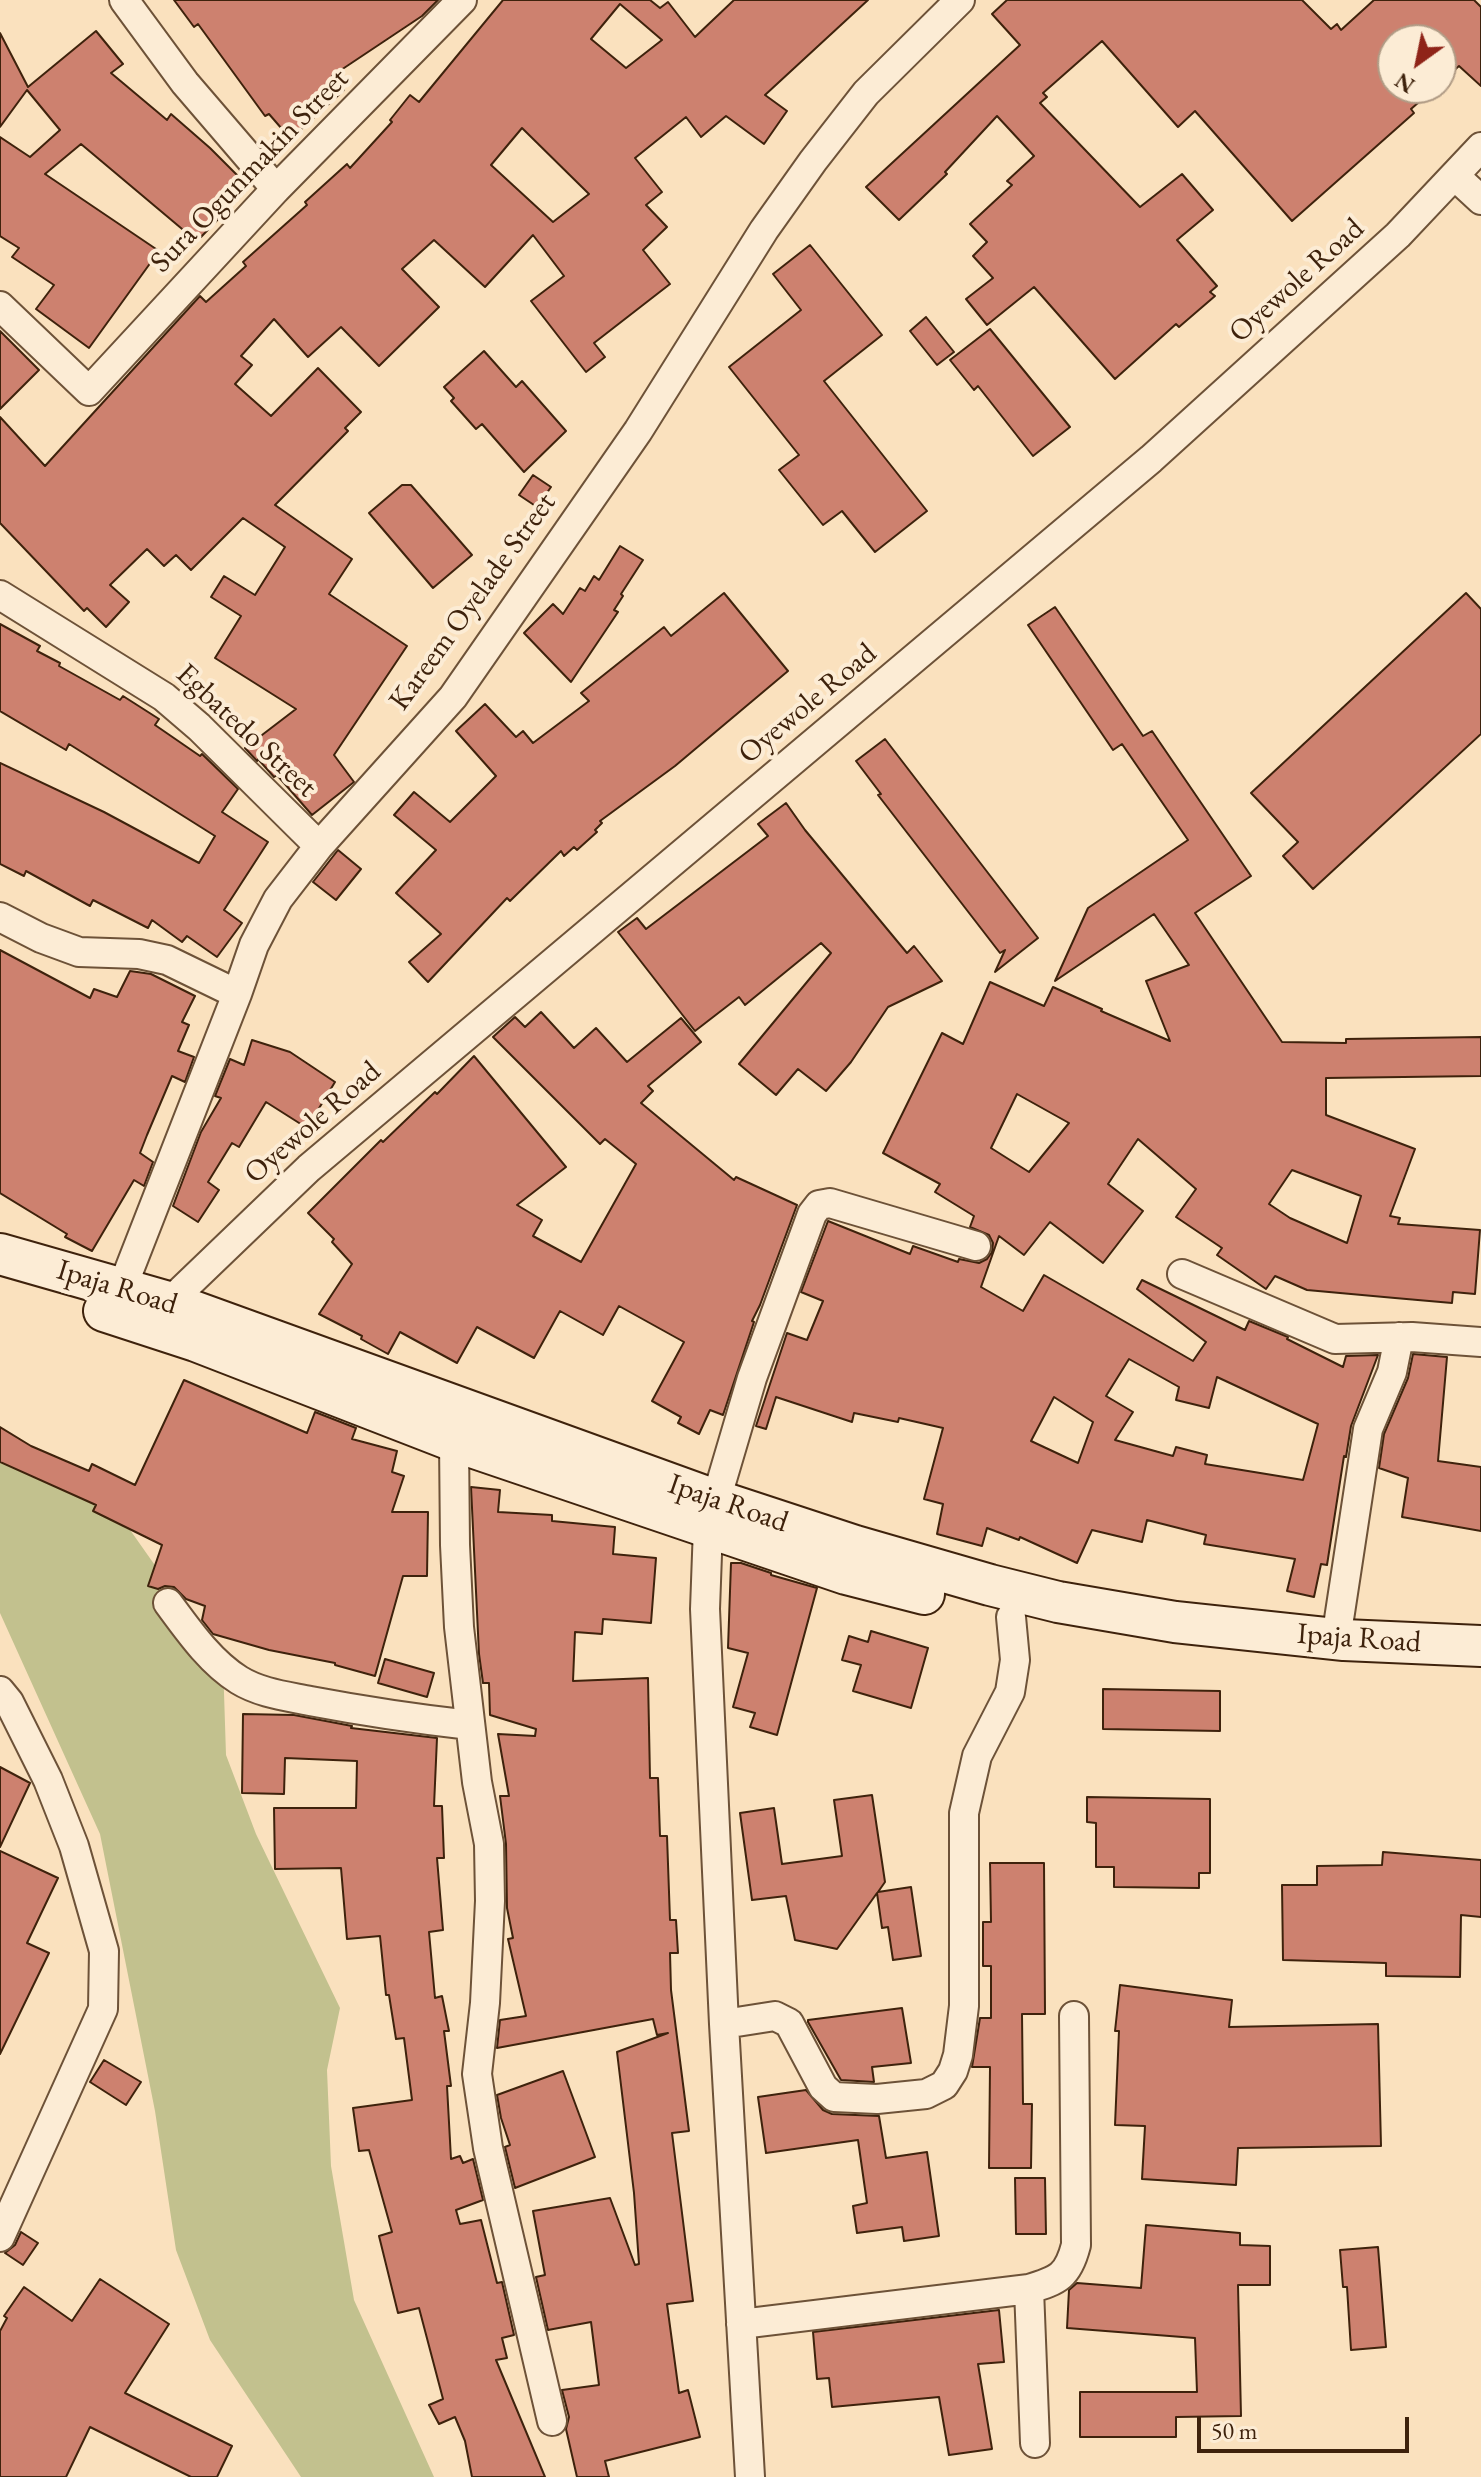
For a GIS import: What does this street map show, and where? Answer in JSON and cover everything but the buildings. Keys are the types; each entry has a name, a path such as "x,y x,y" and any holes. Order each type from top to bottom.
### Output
{"main road":[{"name":"Ipaja Road","path":"0,1254 137,1307 711,1514 846,1574 1077,1633 1481,1646"},
{"name":"Ipaja Road","path":"0,1282 137,1307 196,1341 454,1441 711,1514 855,1546 1058,1602 1171,1634 1233,1656 1481,1672"}],"street":[{"path":"124,0 185,83 276,189"},
{"name":"Sura Ogunmakin Street","path":"0,306 89,391 276,189 462,0"},
{"name":"Kareem Oyelade Street","path":"137,1307 237,994 254,945 278,899 319,846 453,697 638,431 764,230 813,161 866,93 960,0"},
{"name":"Oyewole Road","path":"137,1307 309,1168 1151,459 1398,235 1481,147"},
{"path":"1455,176 1481,200"},
{"name":"Egbatedo Street","path":"0,595 164,697 199,727 319,846"},
{"path":"0,917 41,938 79,952 139,954 167,960 237,994"},
{"path":"750,2477 724,2024 705,1609 711,1514 752,1378 812,1214 819,1205 830,1203 976,1246"},
{"path":"1182,1274 1335,1339 1399,1337 1481,1342"},
{"path":"1336,1639 1368,1429 1392,1372 1399,1337"},
{"path":"454,1441 458,1614 470,1725 489,1844 490,1901 485,2003 477,2074 488,2148 552,2421"},
{"path":"168,1603 203,1648 237,1679 250,1686 368,1712 470,1725"},
{"path":"724,2024 775,2016 789,2023 823,2087 834,2097 877,2099 926,2094 944,2085 958,2055 964,2006 964,1813 977,1756 1010,1692 1015,1660 1011,1617"},
{"path":"0,1691 9,1702 48,1780 74,1846 104,1951 103,2009 0,2237"},
{"path":"741,2324 1029,2289 1055,2281 1063,2274 1070,2266 1076,2245 1074,2016"},
{"path":"1029,2289 1035,2443"}],"shaded area":[{"path":"0,1441 109,1500 223,1662 226,1755 256,1834 340,2008 327,2070 331,2166 354,2300 434,2477 301,2477 210,2340 176,2250 155,2111 100,1834 0,1613"}]}
